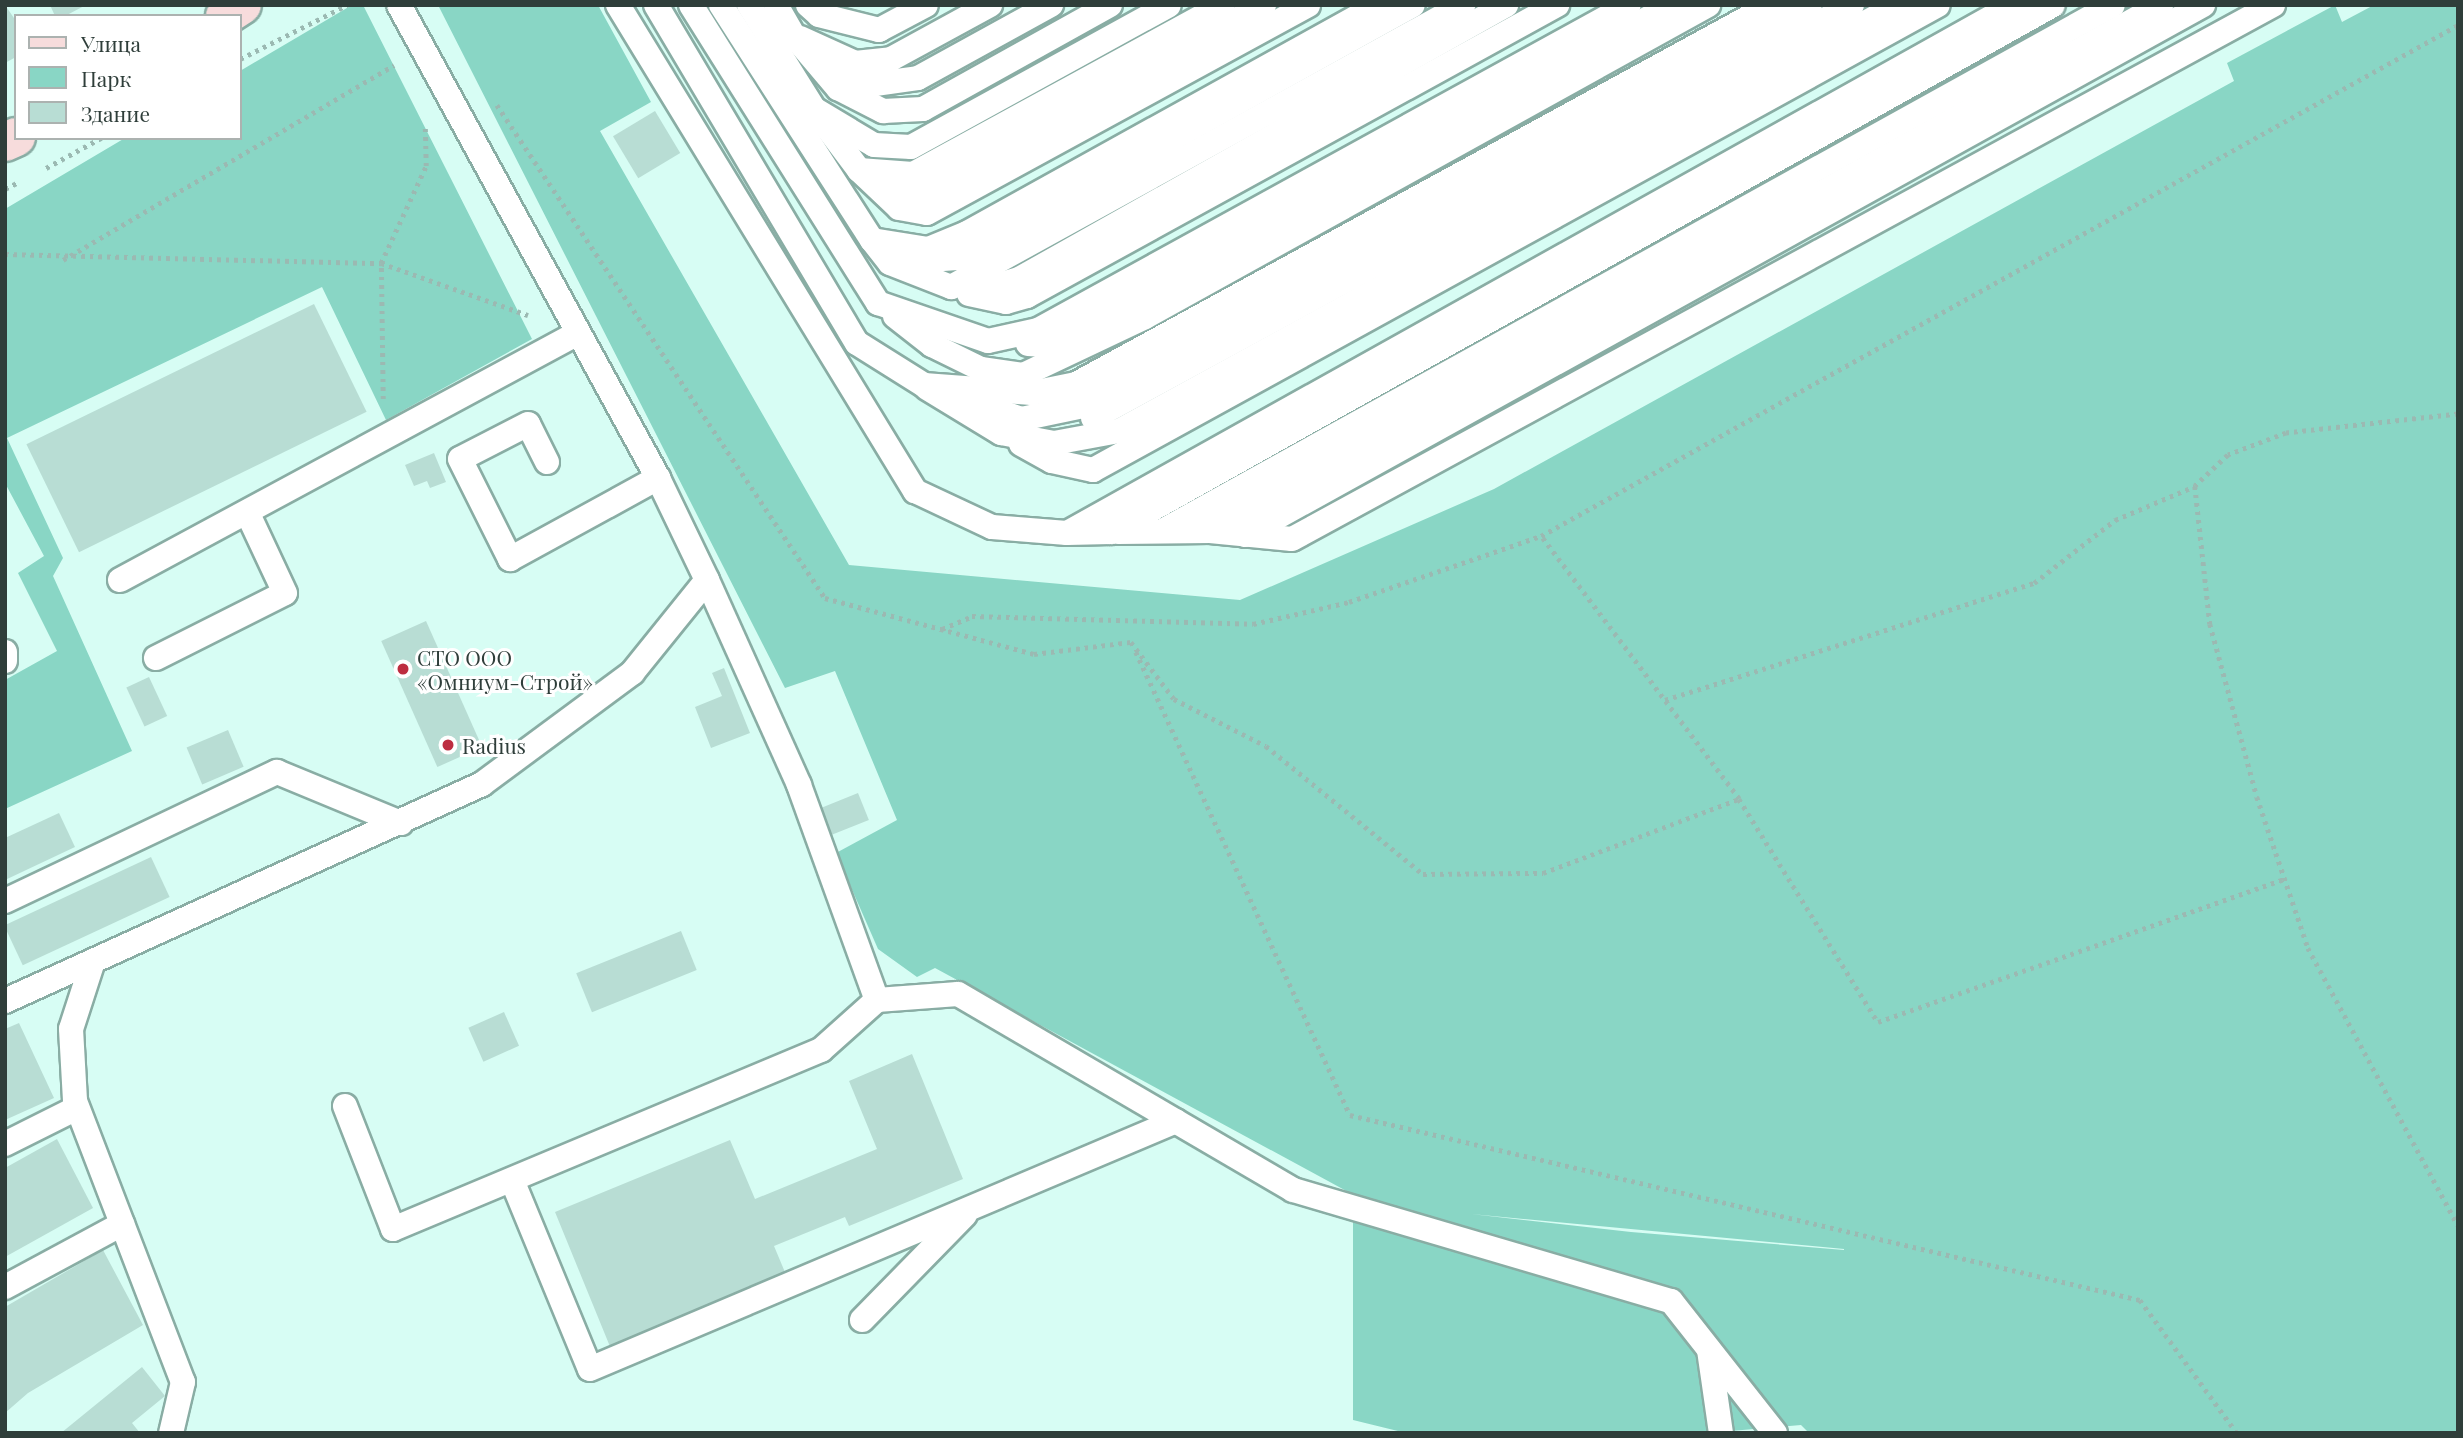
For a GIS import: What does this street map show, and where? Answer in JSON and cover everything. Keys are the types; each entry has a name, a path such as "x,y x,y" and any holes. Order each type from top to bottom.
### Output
{"lane":[{"path":"398,5 658,478 799,785 877,1000"},
{"path":"618,5 915,491 992,527 1067,533 1210,531 1292,539 2273,5"},
{"path":"656,5 857,343 924,385 1011,426 1055,443 1119,431 1898,5"},
{"path":"691,5 878,303 932,345 981,369 1023,375 1145,317 1708,5"},
{"path":"722,5 872,240 890,263 960,290 1006,302 1027,296 1557,5"},
{"path":"749,5 814,109 859,170 877,190 899,208 927,213 1308,5"},
{"path":"776,5 793,35 838,88 883,111 923,109 1110,5"},
{"path":"808,5 819,15 879,30 926,5"},
{"path":"793,35 855,63 891,60 990,5"},
{"path":"826,72 875,84 918,78 1051,5"},
{"path":"814,109 874,145 911,147 1169,5"},
{"path":"859,170 914,174 1223,5"},
{"path":"877,190 918,195 1264,5"},
{"path":"872,240 928,249 967,233 1378,5"},
{"path":"890,263 957,258 1413,5"},
{"path":"960,290 1463,5"},
{"path":"960,290 1019,279 1506,5"},
{"path":"988,341 1038,330 1629,5"},
{"path":"878,303 988,341 1044,345 1111,316 1672,5"},
{"path":"924,385 1032,393 1076,384 1770,5"},
{"path":"1011,426 1084,406 1810,5"},
{"path":"1011,426 1077,425 1126,402 1852,5"},
{"path":"1011,426 1052,461 1093,470 1938,5"},
{"path":"1067,533 2013,5"},
{"path":"1111,532 2053,5"},
{"path":"1166,530 2113,5"},
{"path":"1210,531 2161,5"},
{"path":"1245,535 2203,5"},
{"path":"120,580 578,333"},
{"path":"547,462 528,425 460,459 510,559 658,478"},
{"path":"156,658 285,593 247,512"},
{"path":"5,1001 482,784 632,673 707,580"},
{"path":"5,652 5,662"},
{"path":"5,901 277,772 401,822"},
{"path":"93,961 71,1029 78,1108 183,1382 171,1433"},
{"path":"345,1106 393,1229 821,1050 877,1000 958,994 1293,1190 1671,1301 1775,1433"},
{"path":"5,1144 78,1108"},
{"path":"512,1180 590,1369 1175,1121"},
{"path":"862,1320 972,1207"},
{"path":"5,1287 122,1224"},
{"path":"1708,1349 1721,1433"}],"path":[{"path":"242,58 347,5"},
{"path":"63,260 424,48"},
{"path":"383,436 381,263 426,166 425,113"},
{"path":"41,170 97,140"},
{"path":"5,189 29,177"},
{"path":"5,254 63,260 381,263 578,333"},
{"path":"1665,700 2034,583 2115,520 2195,486 2228,455 2286,433 2458,415"},
{"path":"2195,486 2210,624 2308,948 2458,1225"},
{"path":"941,629 972,615 1253,624 1349,602 1541,536"},
{"path":"1131,642 1350,1115 2140,1300 2237,1433"},
{"path":"1740,799 1878,1022 2285,879"}],"green space":[{"path":"352,5 363,5 532,339 386,420 322,287 7,438 63,558 53,576 132,751 5,809 5,680 57,651 18,573 44,556 5,483 5,209 122,140 242,140 242,70"},
{"path":"438,5 598,5 651,102 600,131 849,565 1240,600 1494,489 2234,81 2227,63 2335,5 2342,22 2374,5 2458,5 2458,1433 1809,1433 1801,1425 1708,1433 1406,1433 1353,1420 1353,1201 1363,1200 935,968 917,977 878,949 836,853 897,820 835,671 785,688","holes":["1471,1214 1844,1249 1631,1232"]}],"building":[{"path":"5,5 14,18 14,58 5,63"},
{"path":"50,5 86,5 69,14 54,14"},
{"path":"655,111 680,153 638,178 613,136"},
{"path":"314,304 367,412 79,552 26,444"},
{"path":"434,453 446,482 430,488 427,481 414,486 405,465"},
{"path":"426,621 482,747 437,767 381,641"},
{"path":"724,668 750,733 711,748 695,707 722,696 712,673"},
{"path":"149,677 167,716 145,727 126,688"},
{"path":"228,730 244,767 202,784 187,748"},
{"path":"858,793 869,820 828,836 817,809"},
{"path":"59,813 75,847 5,880 5,838"},
{"path":"151,857 170,897 23,965 5,925"},
{"path":"681,931 697,970 592,1012 576,973"},
{"path":"504,1012 519,1046 483,1062 468,1028"},
{"path":"19,1023 54,1098 5,1120 5,1029"},
{"path":"912,1054 963,1179 849,1226 845,1217 774,1246 787,1277 611,1349 555,1212 730,1140 755,1199 877,1149 849,1081"},
{"path":"57,1139 93,1208 5,1257 5,1168"},
{"path":"103,1250 143,1325 28,1393 5,1413 5,1307"},
{"path":"142,1367 165,1396 132,1423 140,1433 61,1433"}],"place":[{"name":"СТО ООО «Омниум-Строй»","path":"403,669"},
{"name":"Radius","path":"448,745"}]}
